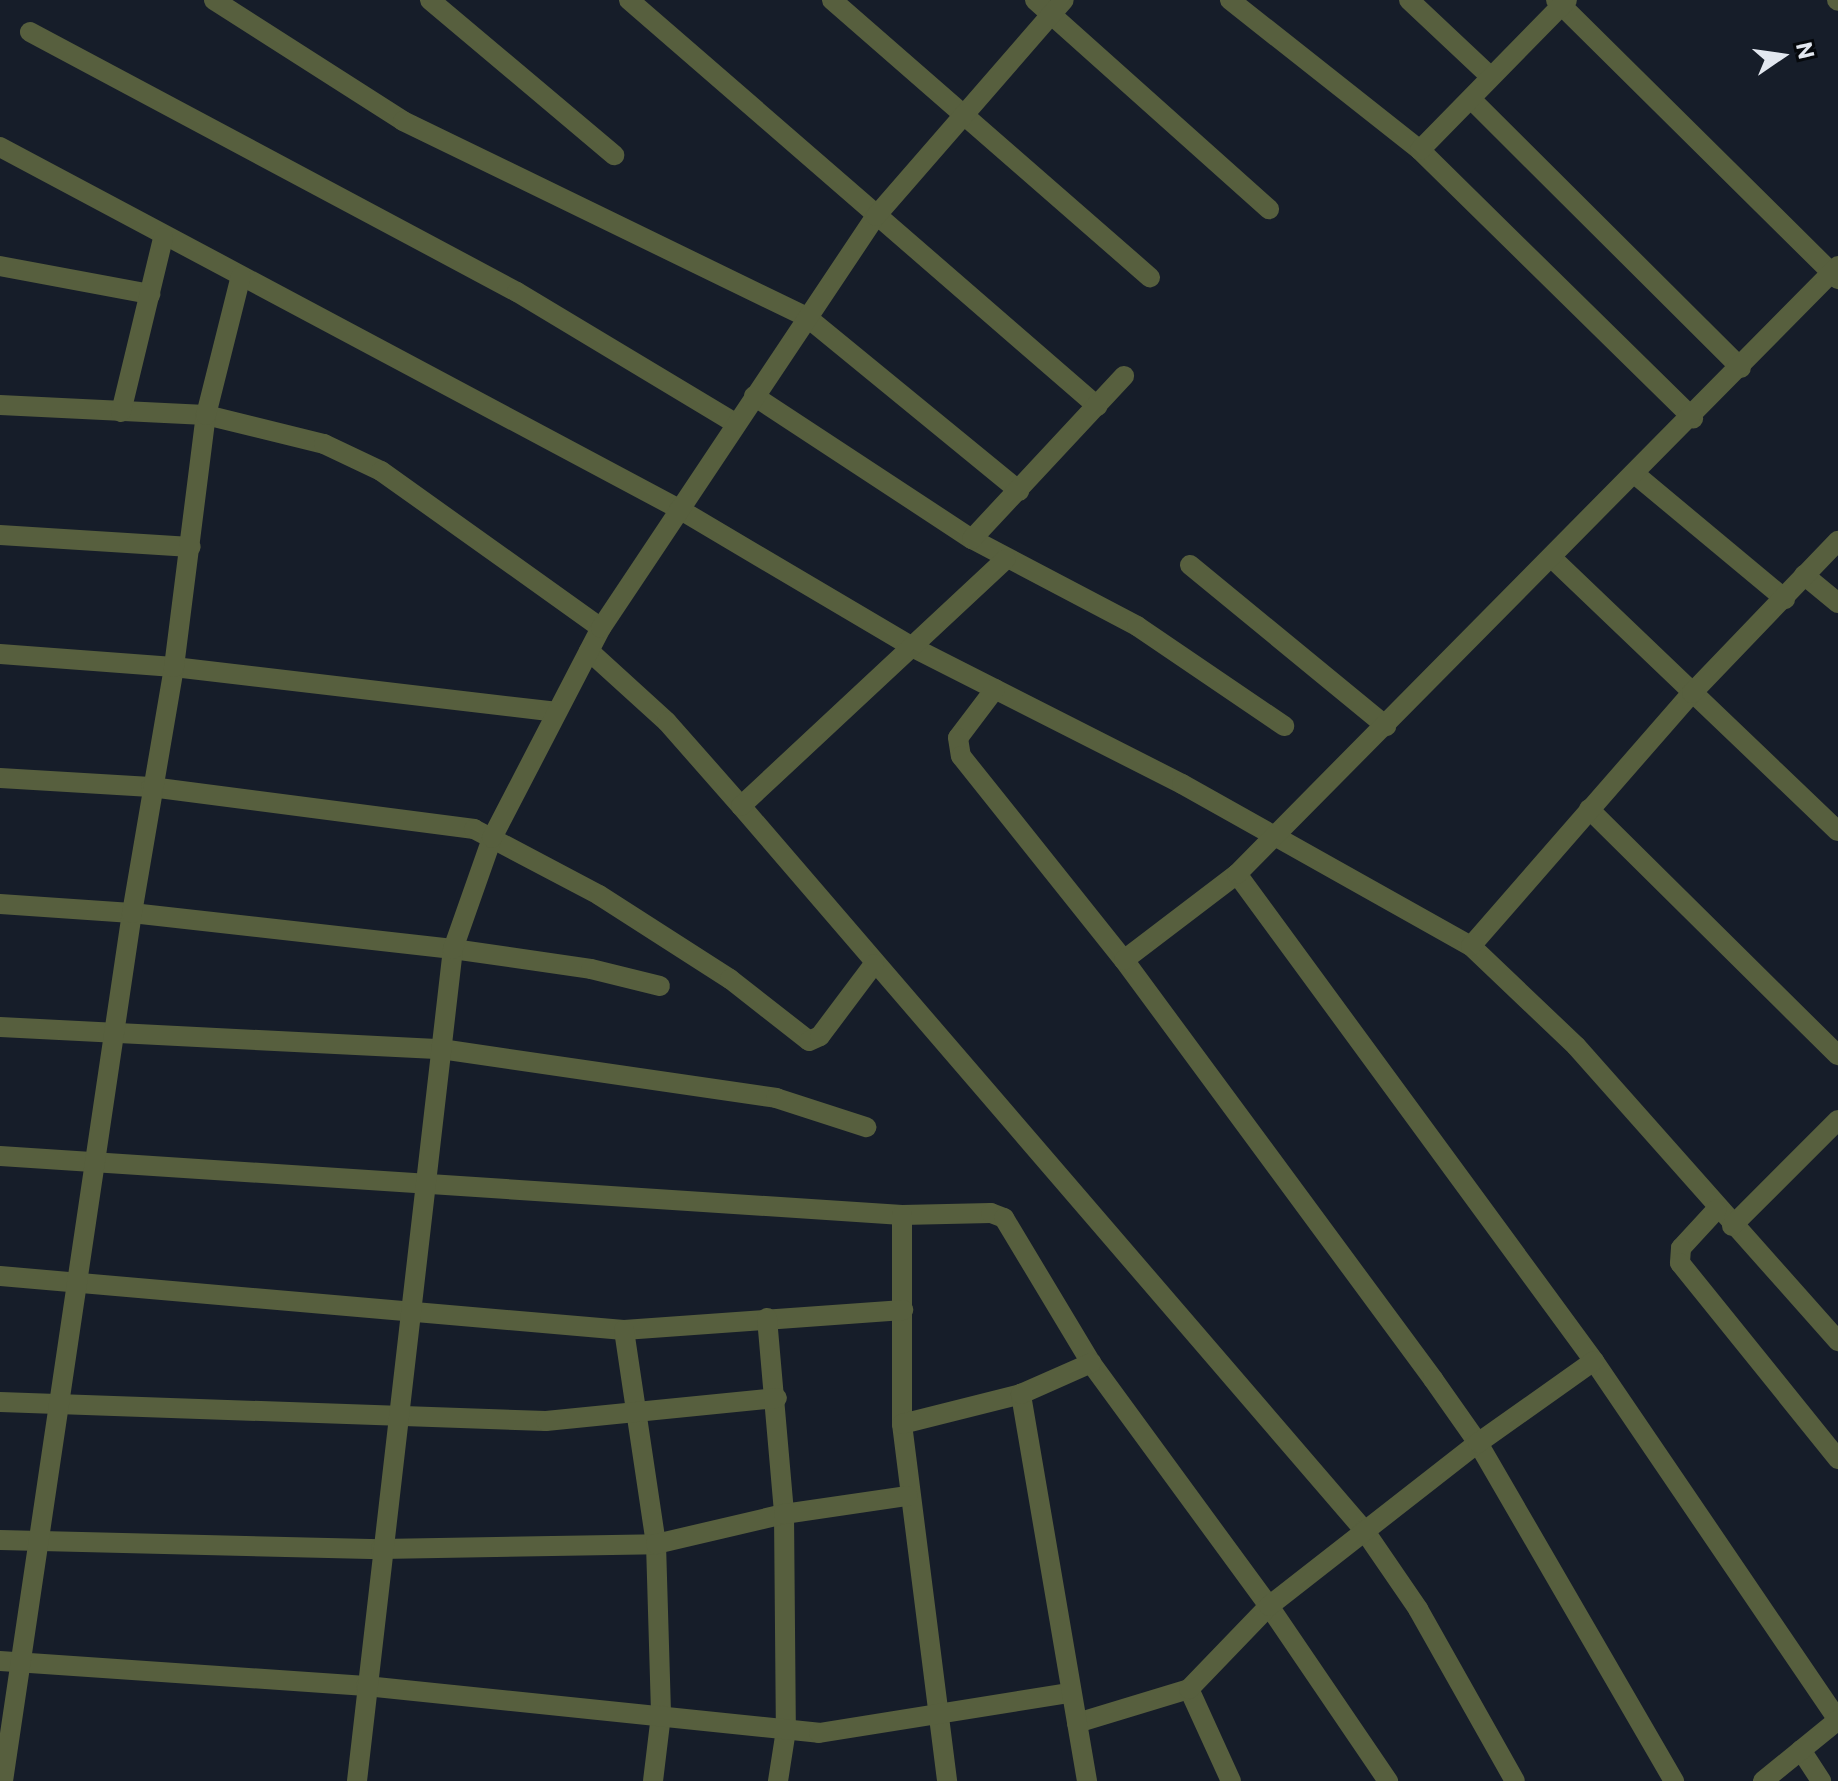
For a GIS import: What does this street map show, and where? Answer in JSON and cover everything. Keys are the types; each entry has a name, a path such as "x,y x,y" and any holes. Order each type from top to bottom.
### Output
{"street":[{"path":"214,0 403,121 808,318 1019,491"},
{"path":"430,0 614,155"},
{"path":"629,0 1097,406"},
{"path":"832,0 1150,277"},
{"path":"1035,0 1058,7 1269,209"},
{"path":"1230,0 1420,150 1693,418"},
{"path":"1409,0 1491,77"},
{"path":"1124,960 1237,874 1836,273 1561,2 1420,150"},
{"path":"357,1781 381,1549 400,1419 453,949 492,838 601,628 735,423 876,216 1058,7"},
{"path":"30,32 517,292 735,423"},
{"path":"1471,99 1741,368"},
{"path":"0,147 163,238 241,276 679,509 912,647 1275,836 1471,946 1576,1046 1732,1226 1838,1341"},
{"path":"121,412 163,238"},
{"path":"0,266 150,294"},
{"path":"3,1781 10,1661 39,1543 57,1405 117,1032 151,787 174,667 206,415 241,276"},
{"path":"972,539 1124,376"},
{"path":"754,396 972,539 1137,626 1284,726"},
{"path":"0,405 206,415 324,444 381,471 601,628"},
{"path":"1636,475 1785,599"},
{"path":"0,535 191,547"},
{"path":"1471,946 1692,693 1838,541"},
{"path":"1552,558 1838,831"},
{"path":"741,806 1006,559"},
{"path":"1190,565 1386,726"},
{"path":"1804,575 1838,603"},
{"path":"589,651 667,722 1364,1530 1418,1609 1515,1781"},
{"path":"0,654 174,667 555,712"},
{"path":"995,689 958,738 961,756 1124,960 1478,1443 1674,1781"},
{"path":"0,778 151,787 457,824 492,838 599,895 717,970 809,1041 820,1036 874,964"},
{"path":"1589,809 1838,1055"},
{"path":"1237,874 1594,1361 1838,1720 1763,1781"},
{"path":"0,904 132,913 453,949 591,969 660,986"},
{"path":"0,1027 441,1049 776,1098 866,1127"},
{"path":"1732,1226 1838,1120"},
{"path":"0,1156 902,1215 991,1213 1004,1218 1091,1363 1269,1606 1388,1781"},
{"path":"1717,1209 1681,1248 1680,1263 1838,1459"},
{"path":"902,1215 902,1424 908,1496 947,1781"},
{"path":"0,1276 79,1279 624,1330 903,1310"},
{"path":"767,1318 777,1398 784,1514 786,1730 778,1781"},
{"path":"624,1330 656,1544 661,1715 653,1781"},
{"path":"1077,1723 1189,1689 1269,1606 1478,1443 1594,1361"},
{"path":"902,1424 1021,1394 1091,1363"},
{"path":"1021,1394 1068,1693 1077,1723 1087,1781"},
{"path":"0,1402 400,1419 546,1421 777,1398"},
{"path":"0,1540 381,1549 656,1544 784,1514 908,1496"},
{"path":"10,1661 366,1686 786,1730 852,1730 1068,1693"},
{"path":"1189,1689 1231,1781"},
{"path":"1801,1750 1821,1781"}]}
